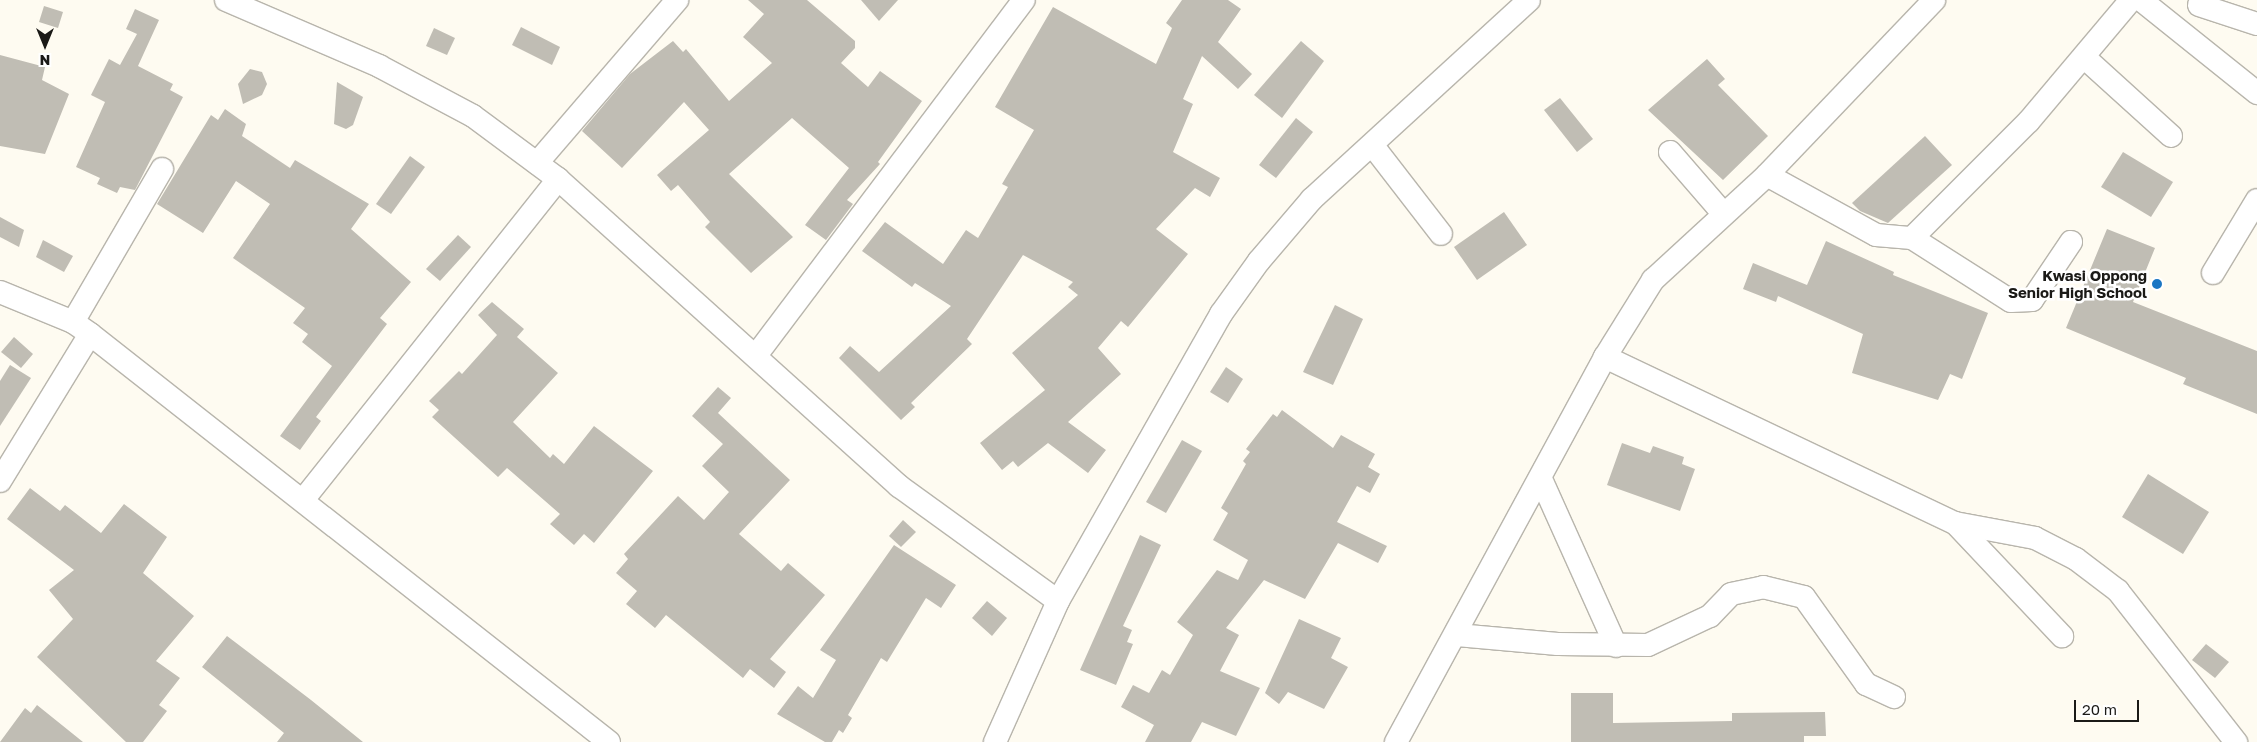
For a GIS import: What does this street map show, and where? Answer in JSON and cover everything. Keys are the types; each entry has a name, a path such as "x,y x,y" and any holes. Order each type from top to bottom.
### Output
{"street":[{"path":"226,0 380,66 473,116 558,179 757,354 899,486 1058,601"},
{"path":"537,163 677,0"},
{"path":"757,354 1024,0"},
{"path":"1396,742 1457,635 1605,357 1653,280 1722,212 1767,175 1934,0"},
{"path":"1912,238 2029,121 2085,58 2131,0"},
{"path":"2141,0 2183,36 2257,93"},
{"path":"2183,36 2201,3 2257,24"},
{"path":"995,742 1058,601 1221,314 1312,199 1373,146 1515,4"},
{"path":"2085,58 2171,136"},
{"path":"1373,146 1441,234"},
{"path":"1670,152 1722,212"},
{"path":"0,481 82,328 162,168"},
{"path":"1767,175 1876,235 1912,238 2011,300 2032,300 2071,242"},
{"path":"303,500 558,179"},
{"path":"2213,273 2257,200"},
{"path":"0,292 82,328 609,742"},
{"path":"1605,357 1954,522 2035,538 2076,559 2118,591 2236,742"},
{"path":"1541,479 1616,646"},
{"path":"1954,522 2062,636"},
{"path":"1457,635 1616,646 1648,645 1710,616 1731,594 1763,587 1804,597 1866,684 1894,697"}],"building":[{"path":"748,0 807,0 855,41 855,48 841,63 868,87 880,71 922,101 878,162 880,164 847,200 853,204 826,240 805,225 849,168 792,118 729,174 793,237 751,273 705,227 710,222 678,185 671,191 657,175 709,130 684,102 622,168 582,131 630,74 673,41 683,52 686,49 729,101 772,63 743,37 764,14"},
{"path":"861,0 898,0 879,21"},
{"path":"1182,0 1228,0 1241,9 1218,42 1252,74 1238,89 1202,56 1183,99 1193,104 1173,152 1220,178 1210,197 1195,188 1156,229 1188,254 1128,327 1121,321 1098,348 1121,374 1068,422 1106,450 1088,473 1048,443 1018,467 1013,461 1002,470 980,443 1045,390 1012,353 1078,295 1068,287 1073,282 1023,255 967,339 972,344 911,403 915,407 901,420 839,358 850,346 879,372 951,306 915,283 912,287 862,251 885,222 943,264 966,230 978,238 1008,187 1002,184 1034,130 995,107 1053,7 1156,64 1172,28 1166,23"},
{"path":"44,6 63,12 58,28 39,22"},
{"path":"135,9 159,20 138,66 173,84 170,90 183,97 135,190 120,187 117,193 97,184 100,178 76,167 105,102 91,95 109,59 120,65 137,34 126,29"},
{"path":"521,27 560,47 552,65 512,45"},
{"path":"434,28 455,38 447,55 426,46"},
{"path":"1301,41 1324,61 1282,118 1254,95"},
{"path":"0,55 45,67 42,80 69,94 45,154 0,146"},
{"path":"1707,59 1725,79 1718,85 1768,136 1723,180 1648,110"},
{"path":"250,69 262,72 267,84 262,95 243,104 238,84"},
{"path":"337,82 363,97 353,125 346,129 334,124"},
{"path":"1560,98 1593,139 1577,152 1544,110"},
{"path":"225,109 246,124 242,136 290,168 295,160 369,204 351,229 411,282 380,318 387,324 316,417 321,421 300,450 280,436 332,366 302,342 308,334 293,323 305,308 233,258 270,204 236,181 203,233 157,204 211,115 218,120"},
{"path":"1296,118 1313,132 1276,178 1259,165"},
{"path":"1925,136 1952,165 1888,223 1860,211 1852,203"},
{"path":"2123,152 2173,182 2151,217 2101,187"},
{"path":"410,156 425,167 391,214 376,204"},
{"path":"1504,212 1527,245 1477,280 1454,247"},
{"path":"0,217 24,230 19,247 0,237"},
{"path":"2107,229 2155,248 2133,302 2257,351 2257,414 2183,384 2186,378 2066,328"},
{"path":"458,235 471,247 440,281 426,269"},
{"path":"43,240 73,256 64,272 36,257"},
{"path":"1826,241 1894,272 1893,275 1988,313 1962,379 1950,374 1938,400 1852,373 1863,334 1778,296 1776,302 1743,289 1753,263 1807,285"},
{"path":"492,302 524,329 517,337 558,373 513,422 550,458 553,454 564,464 594,426 653,471 594,543 584,534 574,545 550,524 560,514 507,468 498,477 432,417 439,410 429,401 459,371 462,374 497,335 478,315"},
{"path":"1335,305 1363,319 1333,385 1303,372"},
{"path":"14,337 33,354 21,368 1,352"},
{"path":"10,365 31,378 0,426 0,381"},
{"path":"1226,367 1243,379 1228,403 1210,392"},
{"path":"718,387 731,398 718,413 790,480 739,534 781,571 788,563 825,595 770,659 786,672 774,688 750,669 743,678 666,615 655,628 626,604 637,591 616,573 628,559 624,554 678,496 704,520 729,492 702,466 723,444 692,416"},
{"path":"1282,410 1333,448 1341,435 1375,454 1368,467 1380,474 1370,493 1357,486 1337,522 1387,546 1378,563 1338,543 1305,599 1264,580 1226,628 1239,635 1220,671 1260,688 1236,736 1202,722 1191,742 1145,742 1154,725 1121,707 1133,685 1149,693 1162,670 1170,675 1193,635 1177,622 1217,570 1238,580 1248,560 1213,540 1228,513 1221,508 1246,464 1243,461 1250,452 1246,449 1273,414 1277,417"},
{"path":"1182,440 1202,451 1166,513 1146,502"},
{"path":"1622,443 1650,453 1653,446 1684,457 1682,464 1695,469 1680,511 1607,485"},
{"path":"2148,474 2209,512 2183,554 2122,517"},
{"path":"30,488 60,511 65,505 101,533 124,504 167,537 143,573 194,616 156,661 180,678 159,705 167,711 143,742 126,742 37,657 73,619 49,590 74,570 7,519"},
{"path":"903,520 916,532 901,547 889,536"},
{"path":"1140,535 1161,545 1123,626 1132,630 1127,642 1133,644 1116,685 1080,670"},
{"path":"894,545 956,585 941,608 926,598 887,662 881,658 848,715 852,718 843,733 839,730 832,742 825,742 777,714 798,686 813,698 836,660 820,650"},
{"path":"987,601 1007,618 992,636 972,618"},
{"path":"1299,619 1341,638 1331,658 1348,667 1324,709 1288,692 1279,704 1265,693"},
{"path":"227,636 363,742 277,742 284,733 202,667"},
{"path":"2206,644 2229,662 2215,678 2192,660"},
{"path":"1571,693 1613,693 1613,723 1732,721 1732,713 1825,712 1826,736 1804,736 1804,742 1571,742"},
{"path":"37,705 83,742 0,742 25,708 31,713"}],"place":[{"name":"Kwasi Oppong Senior High School","path":"2157,284"}]}
